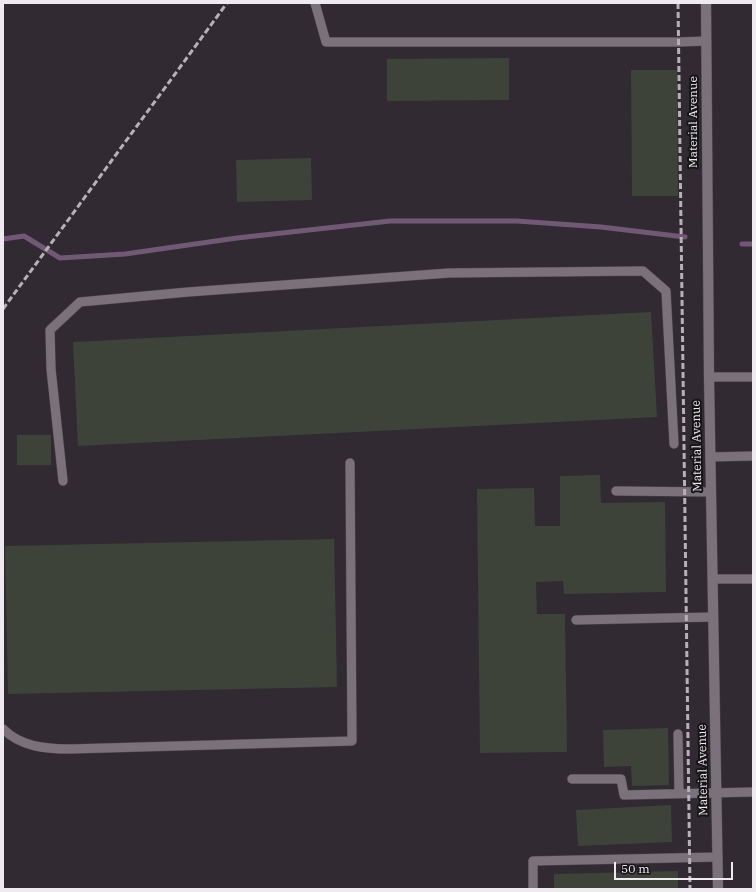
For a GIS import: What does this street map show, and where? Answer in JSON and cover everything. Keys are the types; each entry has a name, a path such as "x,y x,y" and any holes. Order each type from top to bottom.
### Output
{"street":[{"name":"Material Avenue","path":"706,3 710,456 718,889"}],"lane":[{"path":"315,3 326,42 706,41"},
{"path":"64,481 51,369 50,330 80,302 188,292 449,273 643,271 666,291 674,444"},
{"path":"709,377 753,377"},
{"path":"710,456 753,456"},
{"path":"3,729 24,743 48,749 352,742 350,463"},
{"path":"616,491 711,492"},
{"path":"713,579 753,578"},
{"path":"576,620 713,617"},
{"path":"678,734 679,793"},
{"path":"572,779 621,779 624,794 753,792"},
{"path":"533,889 533,861 718,857"}],"building":[{"path":"509,58 509,100 387,101 387,59"},
{"path":"631,70 677,70 678,196 632,196"},
{"path":"311,158 312,200 237,202 236,160"},
{"path":"651,312 657,417 78,446 73,342"},
{"path":"17,435 51,435 51,465 17,465"},
{"path":"600,475 601,503 665,502 666,592 564,594 563,581 536,582 537,614 565,614 567,752 480,753 477,489 534,488 535,526 560,526 560,476"},
{"path":"334,539 337,687 8,694 5,546"},
{"path":"668,728 669,785 632,786 631,766 604,767 603,730"},
{"path":"671,805 672,842 578,846 576,810"},
{"path":"678,871 678,889 554,889 554,874"}],"waterway":[{"path":"3,239 24,236 60,258 125,254 237,238 390,221 517,221 601,227 685,237"},
{"path":"742,244 753,244"}],"railway":[{"path":"3,309 227,3"},
{"path":"678,3 690,889"}]}
